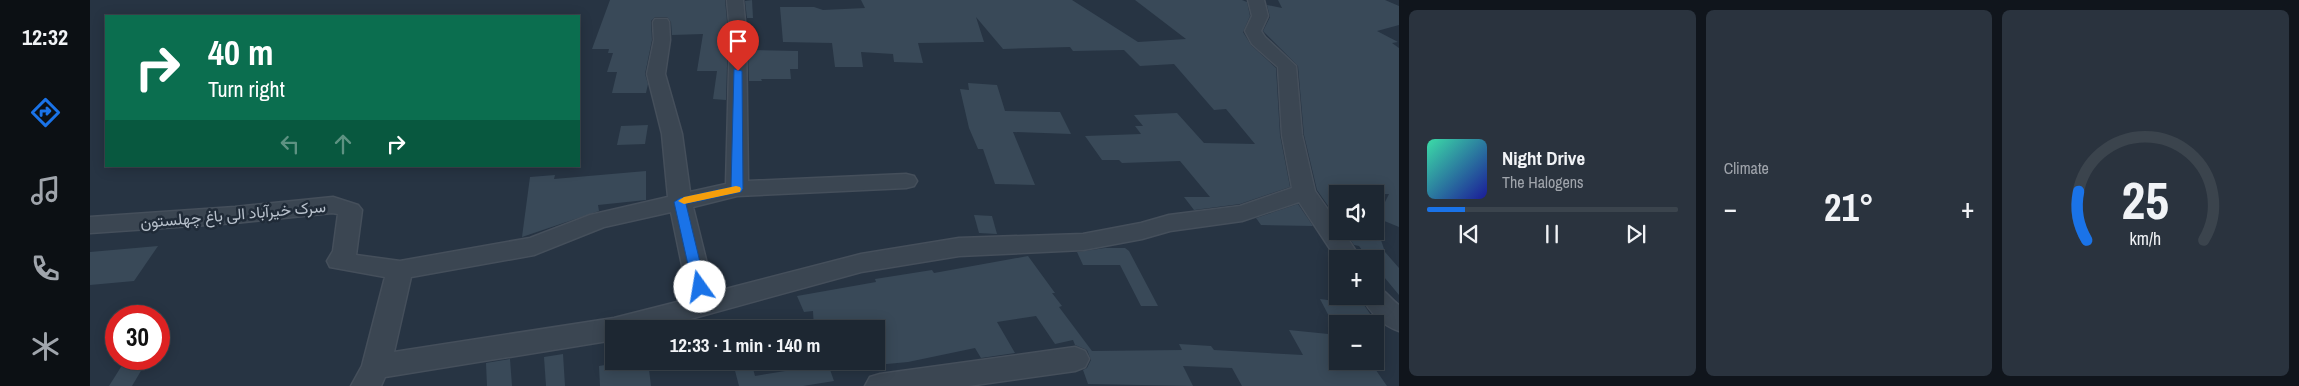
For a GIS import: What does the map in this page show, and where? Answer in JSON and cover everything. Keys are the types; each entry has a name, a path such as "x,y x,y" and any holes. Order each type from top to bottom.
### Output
{"street":[{"path":"735,0 738,32 737,189"},
{"path":"1256,0 1260,16 1253,31 1258,40 1287,66 1292,135 1304,192 1343,250"},
{"path":"661,22 662,40 656,74 672,134 680,202 704,304"},
{"path":"605,331 371,376 400,270 534,246 598,221 737,189 906,181"},
{"path":"646,320 861,263 959,247 1082,242 1142,231 1169,223 1242,213 1304,192"},
{"name":"سرک خیرآباد الی باغ چهلستون","path":"90,224 235,215 333,205 350,210 345,253 339,262 400,270"},
{"path":"1380,305 1399,320"},
{"path":"880,386 1075,360"}],"building":[{"path":"610,0 725,0 728,32 726,100 713,99 717,71 697,71 703,34 672,35 671,22 667,17 655,17 651,21 652,40 645,74 648,84 646,93 612,93 617,72 607,72 613,53 608,53 609,49 592,49"},
{"path":"752,0 753,18 747,18 745,1"},
{"path":"861,0 1072,0 1138,42 1186,39 1135,0 1242,0 1247,2 1250,16 1243,32 1251,45 1276,68 1280,135 1290,187 1240,204 1194,210 1184,197 1210,197 1180,161 1122,163 1119,160 1102,160 1085,136 1141,134 1135,126 1143,126 1134,115 1177,113 1204,143 1255,144 1226,109 1214,110 1174,64 1140,66 1124,50 1073,51 1070,47 1003,49 976,17 984,42 918,43 923,63 894,62 893,54 861,52 863,67 835,67 832,43 783,42 780,7 814,7 823,10 865,8"},
{"path":"1278,0 1385,0 1399,6 1399,25 1377,31 1398,42 1392,43 1399,48 1399,227 1384,221 1384,204 1389,194 1384,194 1384,185 1329,185 1329,207 1317,190 1304,135 1298,66 1263,31 1270,17 1267,5 1282,8"},
{"path":"748,50 798,51 798,69 790,69 791,79 749,81"},
{"path":"968,83 997,85 1005,111 1060,112 1071,134 1013,132 1035,185 995,184 983,149 978,149 969,128 960,89 969,90"},
{"path":"648,125 645,144 617,145 621,126"},
{"path":"646,171 646,200 598,205 599,211 522,237 530,177 555,175 554,179"},
{"path":"1298,204 1313,226 1261,225 1256,218"},
{"path":"974,215 992,216 997,234 979,233"},
{"path":"1351,240 1381,240 1385,252 1399,268 1399,295 1384,277 1384,250 1362,250 1359,246 1354,245"},
{"path":"158,246 134,281 90,285 90,252"},
{"path":"1105,248 1125,248 1129,251 1158,306 1141,306 1120,265 1083,265 1077,252"},
{"path":"1028,256 1055,293 1052,293 1062,306 1059,307 1092,351 1182,350 1179,344 1211,346 1214,350 1303,355 1289,330 1329,334 1329,370 1376,370 1387,386 1242,386 1232,368 1183,366 1193,386 1088,384 1083,370 1087,368 1091,360 1087,350 1075,345 1073,340 1055,344 1036,316 997,322 1015,353 981,358 975,348 908,362 885,364 885,320 814,320 813,311 804,312 797,296 876,282 875,279 932,270 934,273"},
{"path":"1320,299 1329,300 1329,305 1364,305 1371,315 1329,315"},
{"path":"563,354 565,386 546,386 544,357"},
{"path":"510,359 512,386 487,386 486,363"},
{"path":"605,365 605,370 649,370 651,386 600,386 599,366"},
{"path":"119,370 141,370 132,386 109,386"},
{"path":"735,370 753,370 755,376 792,370 830,370 834,381 803,386 739,386"}],"slow traffic":[{"path":"684,201 736,189"}],"route":[{"path":"700,287 680,202 737,189 738,71"}]}
